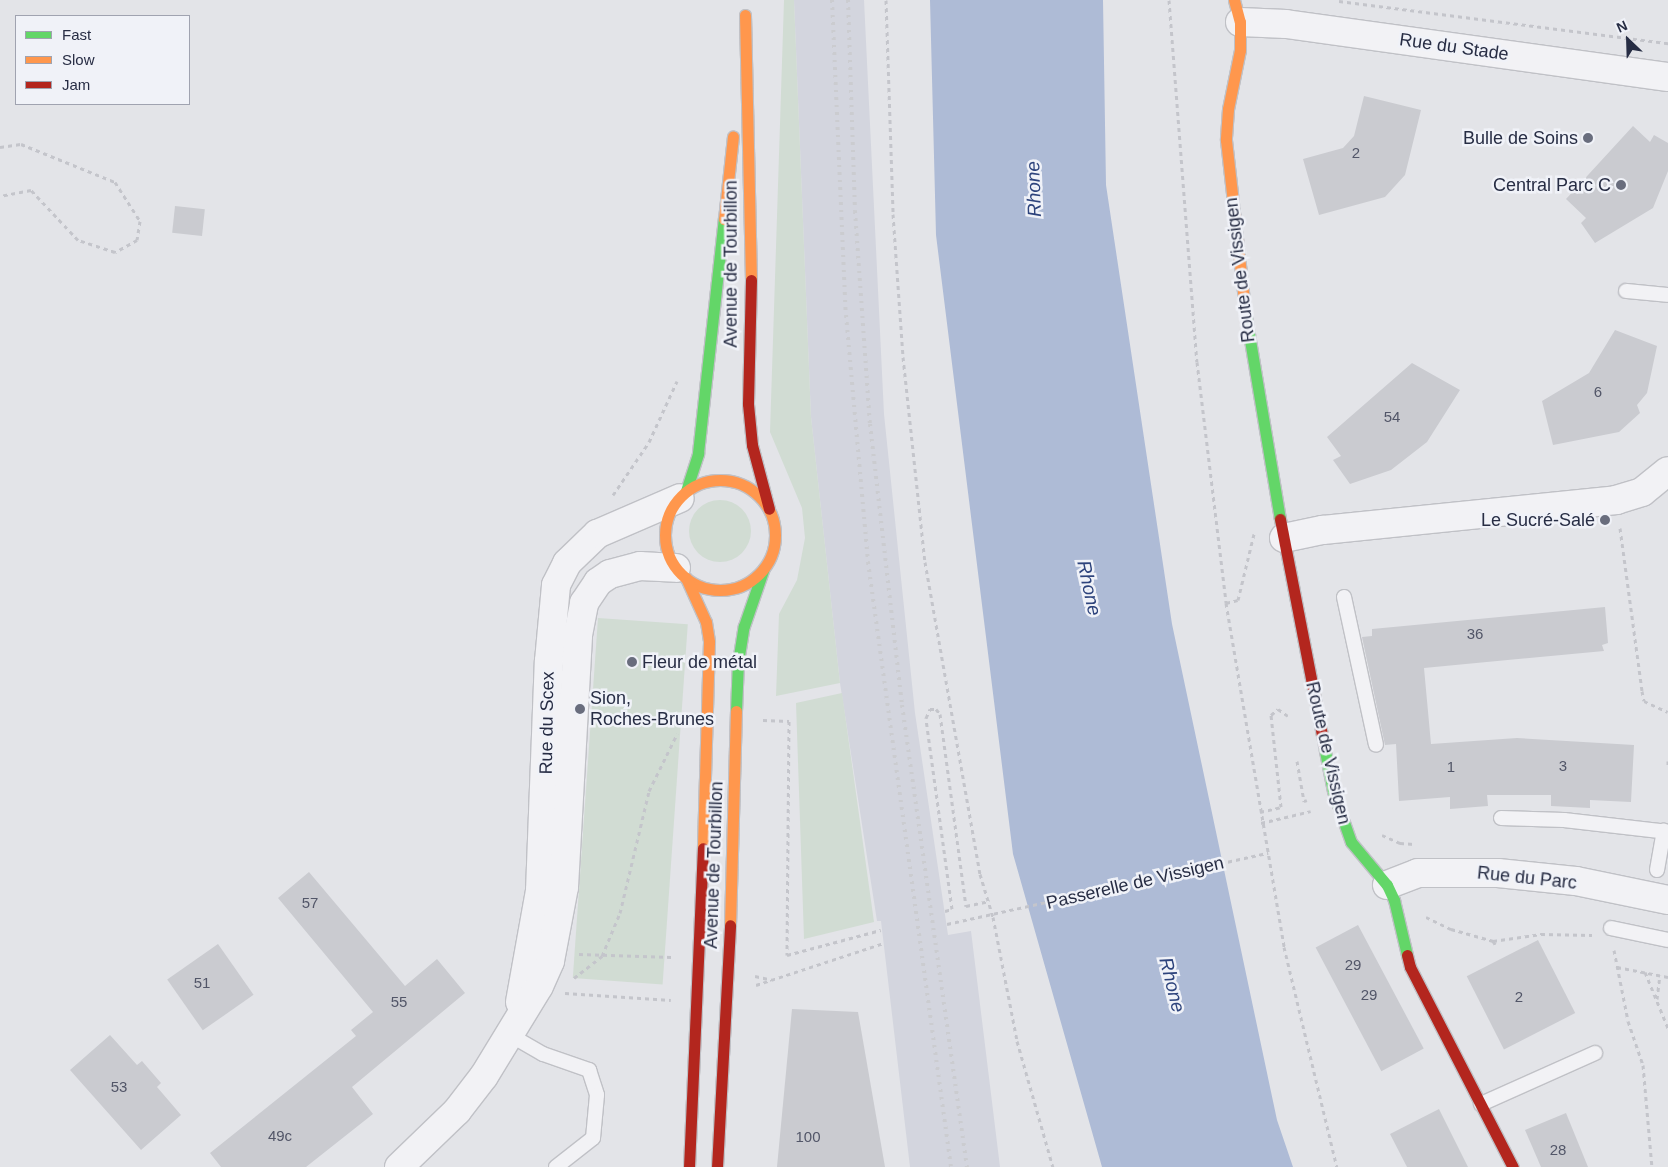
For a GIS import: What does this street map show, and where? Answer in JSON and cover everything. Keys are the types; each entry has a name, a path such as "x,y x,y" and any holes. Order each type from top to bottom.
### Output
{"main road":[{"name":"Avenue de Tourbillon","path":"683,494 698,453 746,0"},
{"name":"Route de Vissigen","path":"1237,11 1240,50 1228,109 1229,176 1250,351 1320,732 1338,810 1351,842 1388,885 1394,900 1410,967 1513,1167"},
{"name":"Avenue de Tourbillon","path":"745,15 750,299 748,404 752,445 769,509"},
{"path":"710,481 736,482 752,490 769,509 774,526 774,543 764,568 746,583 731,588 707,588 681,573 665,538 670,512 683,494 710,481"},
{"name":"Avenue de Tourbillon","path":"718,1167 727,1010 738,662 744,626 764,568"},
{"name":"Avenue de Tourbillon","path":"681,573 706,622 710,642 700,958 689,1167"}],"street":[{"name":"Rue du Stade","path":"1237,11 1296,25 1668,76"},
{"path":"1284,538 1324,530 1616,500 1642,492 1668,471"},
{"name":"Rue du Scex","path":"515,1026 540,891 549,661 556,585 566,563 597,534 683,494"},
{"name":"Rue du Scex","path":"399,1167 457,1111 515,1026 550,961 559,926 566,871 578,636 584,603 598,582 610,574 640,566 681,573"},
{"name":"Rue du Parc","path":"1388,885 1418,873 1498,873 1576,882 1668,900"}],"lane":[{"path":"1626,290 1668,295"},
{"path":"1344,597 1376,745"},
{"path":"1501,818 1564,820 1666,832 1657,870"},
{"path":"1612,932 1668,940"},
{"path":"515,1026 543,1054 589,1070 597,1095 593,1138 556,1167"},
{"path":"1481,1104 1595,1053"}],"path":[{"path":"886,0 893,214 903,357 924,552 980,874 993,916 1017,1041 1053,1167"},
{"path":"1169,0 1197,362 1226,603 1284,947 1337,1167"},
{"path":"1331,0 1668,43"},
{"path":"0,148 21,144 115,182 140,221 137,240 116,252 78,240 31,190 0,196"},
{"path":"611,498 649,442 680,370"},
{"path":"1616,500 1644,701 1668,712"},
{"path":"1226,603 1238,600 1255,529"},
{"path":"945,912 952,910 926,718 930,709 936,709 940,714 966,906 989,901"},
{"path":"1260,812 1281,806 1270,716 1278,709 1288,713 1289,723"},
{"path":"595,721 684,718"},
{"path":"760,720 789,721 787,955 881,930"},
{"path":"572,980 602,956 620,912 649,791 679,730"},
{"path":"1295,752 1304,801 1315,798"},
{"path":"1668,761 1668,768"},
{"path":"1262,823 1313,811"},
{"name":"Passerelle de Vissigen","path":"947,924 993,916 1268,853"},
{"path":"1423,916 1451,929 1494,943 1541,934 1612,932 1628,1022 1643,1065 1652,1167"},
{"path":"754,986 884,943"},
{"path":"576,954 680,957"},
{"path":"1617,967 1668,977"},
{"path":"1645,972 1668,1028"},
{"path":"1657,1001 1660,975"},
{"path":"564,986 557,992 678,1000"}],"shaded area":[{"path":"784,0 794,0 811,417 840,683 776,696 779,614 797,580 805,538 802,508 770,432"},
{"path":"794,0 864,0 884,414 915,713 948,935 971,931 1000,1167 910,1167 881,921 877,921 840,683 811,417"},
{"path":"714,500 726,500 742,509 749,519 751,531 749,543 742,553 726,562 714,562 703,557 694,548 689,537 689,525 694,514 703,505"},
{"path":"598,618 688,624 663,984 573,978"},
{"path":"842,693 874,922 804,939 796,703"}],"water":[{"name":"Rhone","path":"930,0 1103,0 1106,185 1172,624 1277,1120 1293,1167 1102,1167 1013,854 936,235"}],"building":[{"path":"1364,96 1421,110 1405,175 1385,197 1319,215 1303,159 1343,148 1354,136"},
{"name":"Central Parc C","path":"1633,126 1650,142 1654,135 1668,143 1668,171 1653,208 1595,243 1581,223 1586,218 1566,199"},
{"path":"175,206 205,209 202,236 172,233"},
{"path":"1615,330 1657,346 1647,393 1637,405 1640,413 1619,432 1553,445 1542,401 1589,373"},
{"path":"1412,363 1460,390 1427,442 1391,470 1350,484 1333,460 1341,456 1327,437"},
{"path":"1605,607 1608,643 1602,645 1604,651 1424,668 1431,744 1517,738 1634,745 1631,802 1590,800 1590,808 1551,806 1551,795 1487,795 1488,806 1450,809 1450,797 1399,801 1396,744 1385,745 1362,637 1372,636 1372,629"},
{"path":"309,872 405,986 437,959 465,993 352,1087 373,1114 306,1167 221,1167 210,1153 356,1036 351,1030 373,1012 278,898"},
{"path":"1358,925 1424,1049 1381,1071 1316,948"},
{"path":"1538,940 1575,1013 1504,1049 1467,976"},
{"path":"218,944 254,995 203,1030 167,980"},
{"path":"792,1009 858,1012 885,1167 777,1167"},
{"path":"110,1035 137,1065 142,1061 161,1083 157,1087 181,1115 141,1150 70,1070"},
{"path":"1439,1109 1468,1167 1407,1167 1390,1134"},
{"path":"1566,1113 1588,1167 1541,1167 1525,1130"}],"railway":[{"path":"832,0 846,315 868,562 951,1167"},
{"path":"848,0 855,211 870,424 902,705 967,1167"}],"traffic: fast":[{"path":"686,491 698,453 724,219"},
{"path":"1245,310 1280,519"},
{"path":"736,711 738,662 744,626 764,568"},
{"path":"1324,746 1333,791 1351,842 1387,885 1394,900 1407,955"}],"traffic: slow":[{"path":"1234,0 1240,22 1240,50 1228,109 1226,140 1245,310"},
{"path":"745,15 751,280"},
{"path":"724,219 733,136"},
{"path":"720,480 741,484 759,496 771,514 775,535 771,556 759,574 741,586 720,590 699,586 681,574 669,556 665,535 669,514 681,496 699,484 720,480"},
{"path":"686,578 706,622 709,642 703,848"},
{"path":"730,925 736,711"}],"traffic: jam":[{"path":"751,280 748,404 752,445 769,509"},
{"path":"1280,519 1324,746"},
{"path":"689,1167 703,848"},
{"path":"717,1167 730,925"},
{"path":"1407,955 1410,967 1513,1167"}],"place":[{"name":"Bulle de Soins","path":"1588,138"},
{"name":"Central Parc C","path":"1621,185"},
{"name":"Le Sucré-Salé","path":"1605,520"},
{"name":"Fleur de métal","path":"632,662"},
{"name":"Sion, Roches-Brunes","path":"580,709"}]}
